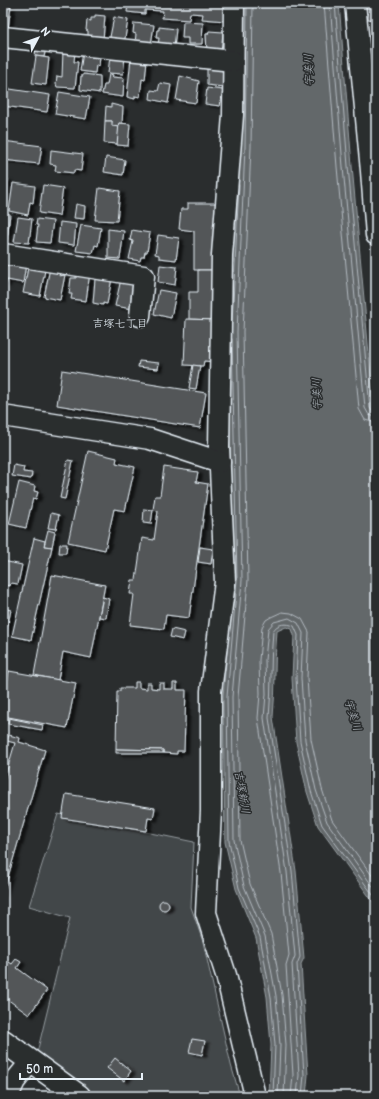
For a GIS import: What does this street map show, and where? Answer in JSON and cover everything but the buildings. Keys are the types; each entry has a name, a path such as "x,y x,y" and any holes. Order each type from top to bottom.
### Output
{"main road":[{"path":"3,1041 79,1096"}],"street":[{"path":"234,3 233,115 222,255 220,462 225,582 211,691 211,811 206,913 226,975 255,1096"},
{"path":"355,3 372,171 376,235"},
{"path":"3,38 233,61"},
{"path":"3,254 144,276 140,316"},
{"path":"3,416 150,439 220,462"},
{"path":"8,1096 15,1081 30,1061"}],"shaded area":[{"path":"58,814 194,842 191,907 203,942 231,1065 240,1096 93,1096 59,1072 37,1053 70,918 29,906"}],"water":[{"path":"238,3 339,3 376,432 376,906 318,826 307,792 296,742 292,678 294,635 292,629 286,627 277,631 273,717 296,871 304,958 301,964 308,1075 306,1096 269,1096 271,1045 267,997 256,938 236,889 225,842 223,697 233,580 228,332"}],"district":[{"name":"吉塚七丁目","path":"120,323"}],"water label":[{"name":"宇美川","path":"309,70"},
{"name":"宇美川","path":"317,394"},
{"name":"宇美川","path":"353,715"},
{"name":"吉塚新川","path":"242,792"}]}
